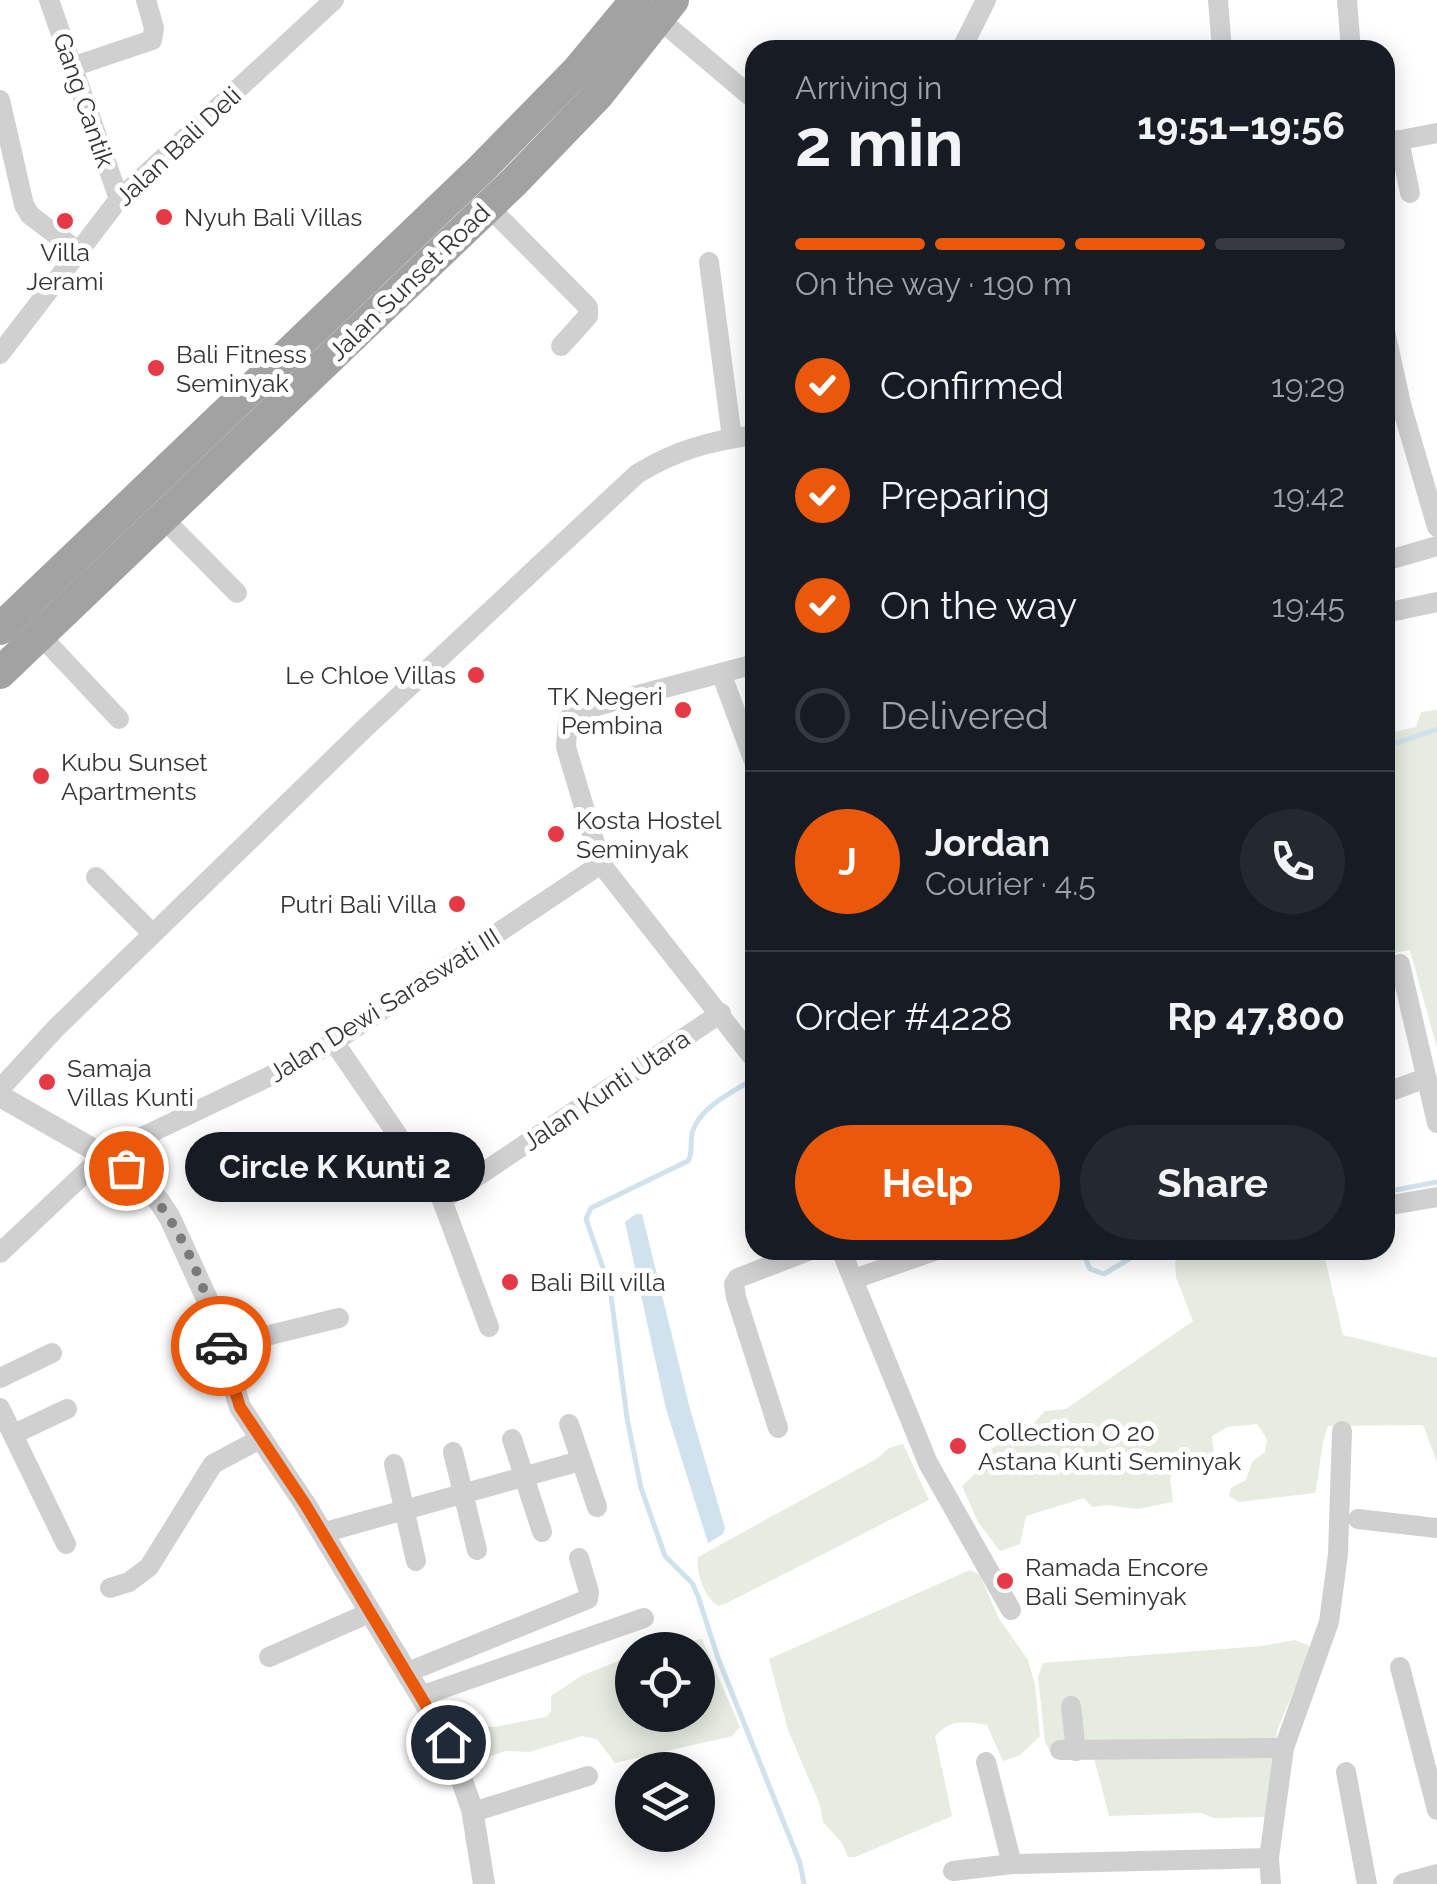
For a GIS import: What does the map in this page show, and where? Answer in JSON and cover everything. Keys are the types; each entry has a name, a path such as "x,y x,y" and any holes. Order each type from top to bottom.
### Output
{"highway":[{"name":"Jalan Sunset Road","path":"0,673 488,206 596,96 656,6"},
{"name":"Jalan Sunset Road","path":"0,629 482,168 577,70 656,6"}],"street":[{"name":"Gang Cantik","path":"49,0 119,199"},
{"path":"72,68 152,40 154,28 146,0"},
{"name":"Jalan Bali Deli","path":"0,354 119,199 334,0"},
{"path":"966,40 986,0"},
{"path":"1218,0 1221,40"},
{"path":"1347,0 1350,40"},
{"path":"656,6 745,91"},
{"path":"0,100 24,205 30,215 79,252"},
{"path":"1395,141 1437,134"},
{"path":"1395,151 1410,194"},
{"path":"488,206 588,307 588,316 561,346"},
{"path":"709,262 732,438"},
{"path":"1395,374 1437,526"},
{"path":"484,1884 472,1812 448,1742 322,1533 240,1407 200,1280 170,1218 137,1177 0,1092 44,1040 366,728 637,474 685,448 745,436"},
{"path":"162,517 237,593"},
{"path":"1395,558 1437,546"},
{"path":"1395,611 1437,602"},
{"path":"40,635 119,719"},
{"path":"745,667 579,710 568,719 566,747 601,864 745,1047"},
{"path":"721,673 745,737"},
{"name":"Jalan Dewi Saraswati III","path":"0,1253 104,1155 334,1042 601,864"},
{"path":"96,877 154,934"},
{"path":"1395,965 1400,964 1437,1123"},
{"name":"Jalan Kunti Utara","path":"442,1200 720,1013"},
{"path":"334,1042 442,1200 489,1328"},
{"path":"1395,1089 1426,1078"},
{"path":"1395,1204 1437,1198"},
{"path":"778,1428 734,1284 738,1278 785,1260"},
{"path":"845,1260 928,1463 1011,1610"},
{"path":"854,1279 908,1260"},
{"path":"221,1346 339,1318"},
{"path":"0,1378 52,1353"},
{"path":"0,1408 66,1544"},
{"path":"14,1434 67,1409"},
{"path":"569,1424 596,1507"},
{"path":"1270,1884 1269,1858 1284,1748 1329,1622 1338,1554 1342,1431"},
{"path":"110,1588 129,1582 149,1566 213,1464 262,1438"},
{"path":"512,1439 542,1532"},
{"path":"453,1452 478,1550"},
{"path":"322,1533 580,1461"},
{"path":"394,1464 416,1561"},
{"path":"1358,1519 1437,1528"},
{"path":"408,1672 588,1599 580,1558"},
{"path":"269,1657 369,1613"},
{"path":"421,1696 644,1618"},
{"path":"1400,1666 1437,1810"},
{"path":"1071,1706 1068,1750 1284,1748"},
{"path":"986,1762 1012,1864"},
{"path":"1346,1772 1367,1884"},
{"path":"472,1812 588,1776"},
{"path":"953,1871 1012,1864 1269,1858"},
{"path":"1404,1884 1437,1875"}],"shaded area":[{"path":"1437,710 1437,1048 1410,950 1395,953 1395,732 1416,727 1421,712"},
{"path":"1325,1260 1343,1335 1437,1358 1437,1462 1423,1425 1328,1426 1315,1493 1239,1502 1229,1496 1231,1488 1246,1480 1252,1462 1265,1452 1267,1439 1257,1424 1227,1427 1212,1436 1214,1456 1210,1470 1176,1469 1170,1478 1173,1502 1137,1509 1092,1507 1084,1498 1026,1516 1020,1544 1000,1551 978,1522 962,1486 978,1471 983,1454 1035,1422 1045,1411 1066,1409 1193,1321 1176,1277 1175,1261"},
{"path":"903,1444 929,1500 725,1604 718,1606 709,1597 700,1578 698,1557 878,1458 889,1448"},
{"path":"970,1570 980,1575 998,1617 1028,1660 1035,1685 1040,1736 1020,1755 1003,1761 987,1725 965,1722 946,1727 935,1736 952,1816 848,1857 842,1843 823,1822 820,1805 788,1730 769,1659"},
{"path":"1294,1640 1308,1645 1310,1650 1277,1731 1269,1817 1214,1818 1201,1813 1109,1816 1094,1758 1049,1749 1045,1742 1038,1677 1043,1663 1262,1646"},
{"path":"615,1662 615,1732 715,1732 715,1669 740,1727 732,1736 663,1752 615,1752 615,1763 597,1739 582,1736 529,1752 506,1751 485,1758 468,1732 471,1725 494,1727 546,1717 551,1711 551,1696 581,1676"}],"water":[{"path":"642,1214 690,1409 725,1528 723,1534 708,1543 666,1409 625,1222"}],"waterway":[{"path":"1395,743 1437,729"},
{"path":"745,1084 702,1115 693,1130 688,1161 591,1208 586,1219 610,1288 627,1418 641,1488 665,1556 692,1583 698,1596 718,1658 800,1863 804,1884"},
{"path":"1395,1190 1437,1182"},
{"path":"1086,1260 1090,1269 1104,1274 1127,1260"}],"way so far":[{"path":"126,1168 170,1218 200,1280 221,1346"}],"place":[{"name":"Nyuh Bali Villas","path":"164,217"},
{"name":"Villa Jerami","path":"65,221"},
{"name":"Bali Fitness Seminyak","path":"156,368"},
{"name":"Le Chloe Villas","path":"476,675"},
{"name":"TK Negeri Pembina","path":"683,710"},
{"name":"Kubu Sunset Apartments","path":"41,776"},
{"name":"Kosta Hostel Seminyak","path":"556,834"},
{"name":"Putri Bali Villa","path":"457,904"},
{"name":"Samaja Villas Kunti","path":"47,1082"},
{"name":"Circle K Kunti 2","path":"126,1168"},
{"name":"Bali Bill villa","path":"510,1282"},
{"name":"Collection O 20 Astana Kunti Seminyak","path":"958,1446"},
{"name":"Ramada Encore Bali Seminyak","path":"1005,1581"}],"route":[{"path":"221,1346 240,1407 305,1504 448,1742"}]}
